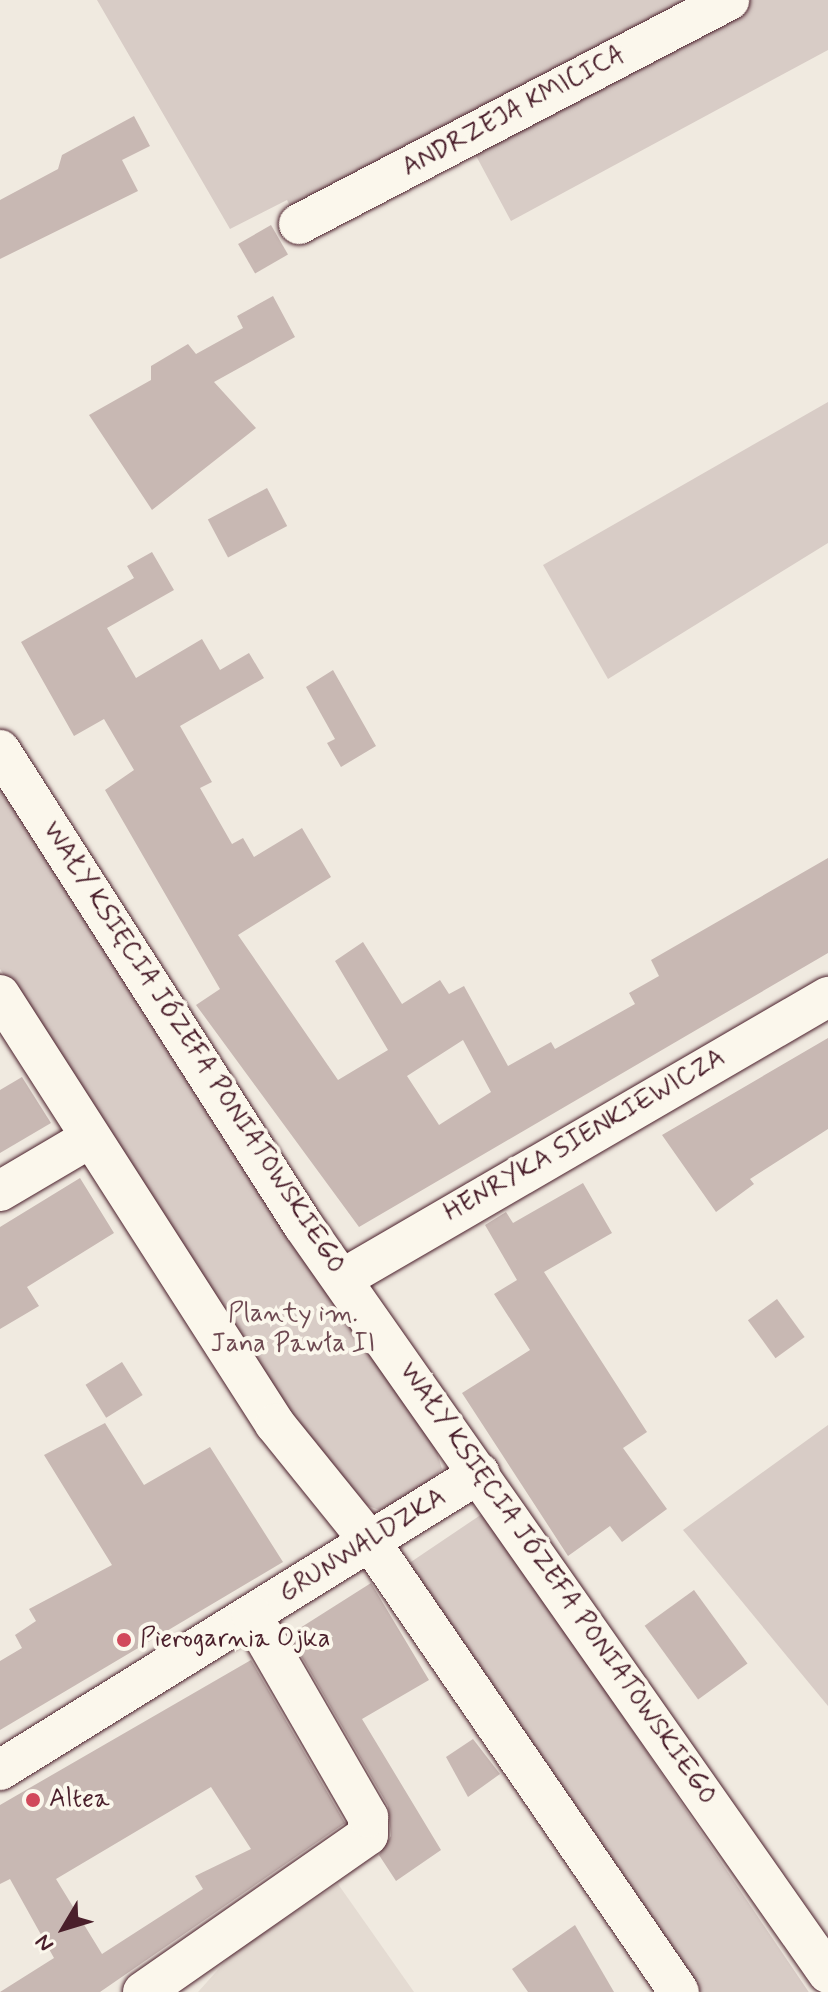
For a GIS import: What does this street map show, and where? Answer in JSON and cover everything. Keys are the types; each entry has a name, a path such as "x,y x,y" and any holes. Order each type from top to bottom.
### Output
{"street":[{"name":"ANDRZEJA KMICICA","path":"299,224 729,0"},
{"name":"WAŁY KSIĘCIA JÓZEFA PONIATOWSKIEGO","path":"0,750 344,1278 828,1973"},
{"path":"0,995 275,1424 371,1543 679,1992"},
{"name":"HENRYKA SIENKIEWICZA","path":"344,1278 828,997"},
{"path":"0,1191 90,1138"},
{"name":"GRUNWALDZKA","path":"0,1770 480,1473"},
{"path":"143,1992 368,1835 368,1817 252,1616"}],"shaded area":[{"path":"338,1884 414,1992 198,1992 232,1954"}],"green space":[{"path":"97,0 828,0 828,50 511,221 466,137 299,224 287,200 230,229"},
{"path":"828,402 828,543 608,679 543,565"},
{"name":"Planty im. Jana Pawła II","path":"0,778 431,1434 442,1469 406,1501 379,1510 358,1502 251,1362 0,969"},
{"path":"828,1425 828,1706 683,1530"},
{"path":"485,1512 809,1992 697,1992 408,1564"}],"building":[{"path":"134,116 150,146 122,160 138,191 0,259 0,200 58,169 62,155"},
{"path":"271,225 288,254 255,273 238,244"},
{"path":"273,296 295,337 214,382 256,428 152,510 89,415 151,380 151,366 188,344 196,354 243,328 237,316"},
{"path":"267,488 287,526 228,557 208,519"},
{"path":"152,552 174,590 107,628 136,678 202,639 220,670 249,653 264,678 180,726 212,782 200,788 232,844 243,838 254,857 302,828 331,877 238,935 338,1080 388,1050 335,961 363,942 402,1004 440,980 449,994 464,986 508,1066 551,1042 555,1049 635,1004 629,993 659,976 651,960 828,858 828,953 359,1227 196,1005 220,989 105,790 134,770 104,719 74,736 21,642 134,578 127,566","holes":["463,1040 491,1092 439,1125 407,1076"]},
{"path":"333,670 376,746 341,767 327,743 335,739 306,687"},
{"path":"828,1038 828,1129 750,1179 754,1184 716,1212 662,1135"},
{"path":"22,1077 51,1123 0,1153 0,1090"},
{"path":"80,1178 114,1233 27,1287 39,1306 0,1329 0,1227"},
{"path":"583,1183 612,1233 544,1272 647,1432 623,1448 667,1509 622,1542 610,1526 568,1556 462,1393 530,1350 494,1294 517,1280 485,1225 506,1212 513,1223"},
{"path":"777,1299 805,1337 776,1358 748,1320"},
{"path":"122,1362 143,1395 106,1418 86,1385"},
{"path":"105,1423 144,1485 210,1447 283,1562 0,1730 0,1661 22,1648 15,1635 36,1621 29,1609 112,1565 44,1455"},
{"path":"371,1583 429,1680 362,1719 441,1850 396,1881 379,1855 391,1836 388,1806 289,1635"},
{"path":"694,1590 747,1664 698,1699 645,1626"},
{"path":"251,1660 345,1823 100,1992 0,1992 54,1958 10,1879 0,1884 0,1805","holes":["211,1787 251,1849 195,1876 203,1889 102,1954 56,1879"]},
{"path":"473,1739 500,1774 468,1797 446,1757"},
{"path":"575,1925 614,1992 528,1992 512,1969"}],"place":[{"name":"Pierogarnia Ojka","path":"124,1640"},
{"name":"Altea","path":"33,1800"}]}
